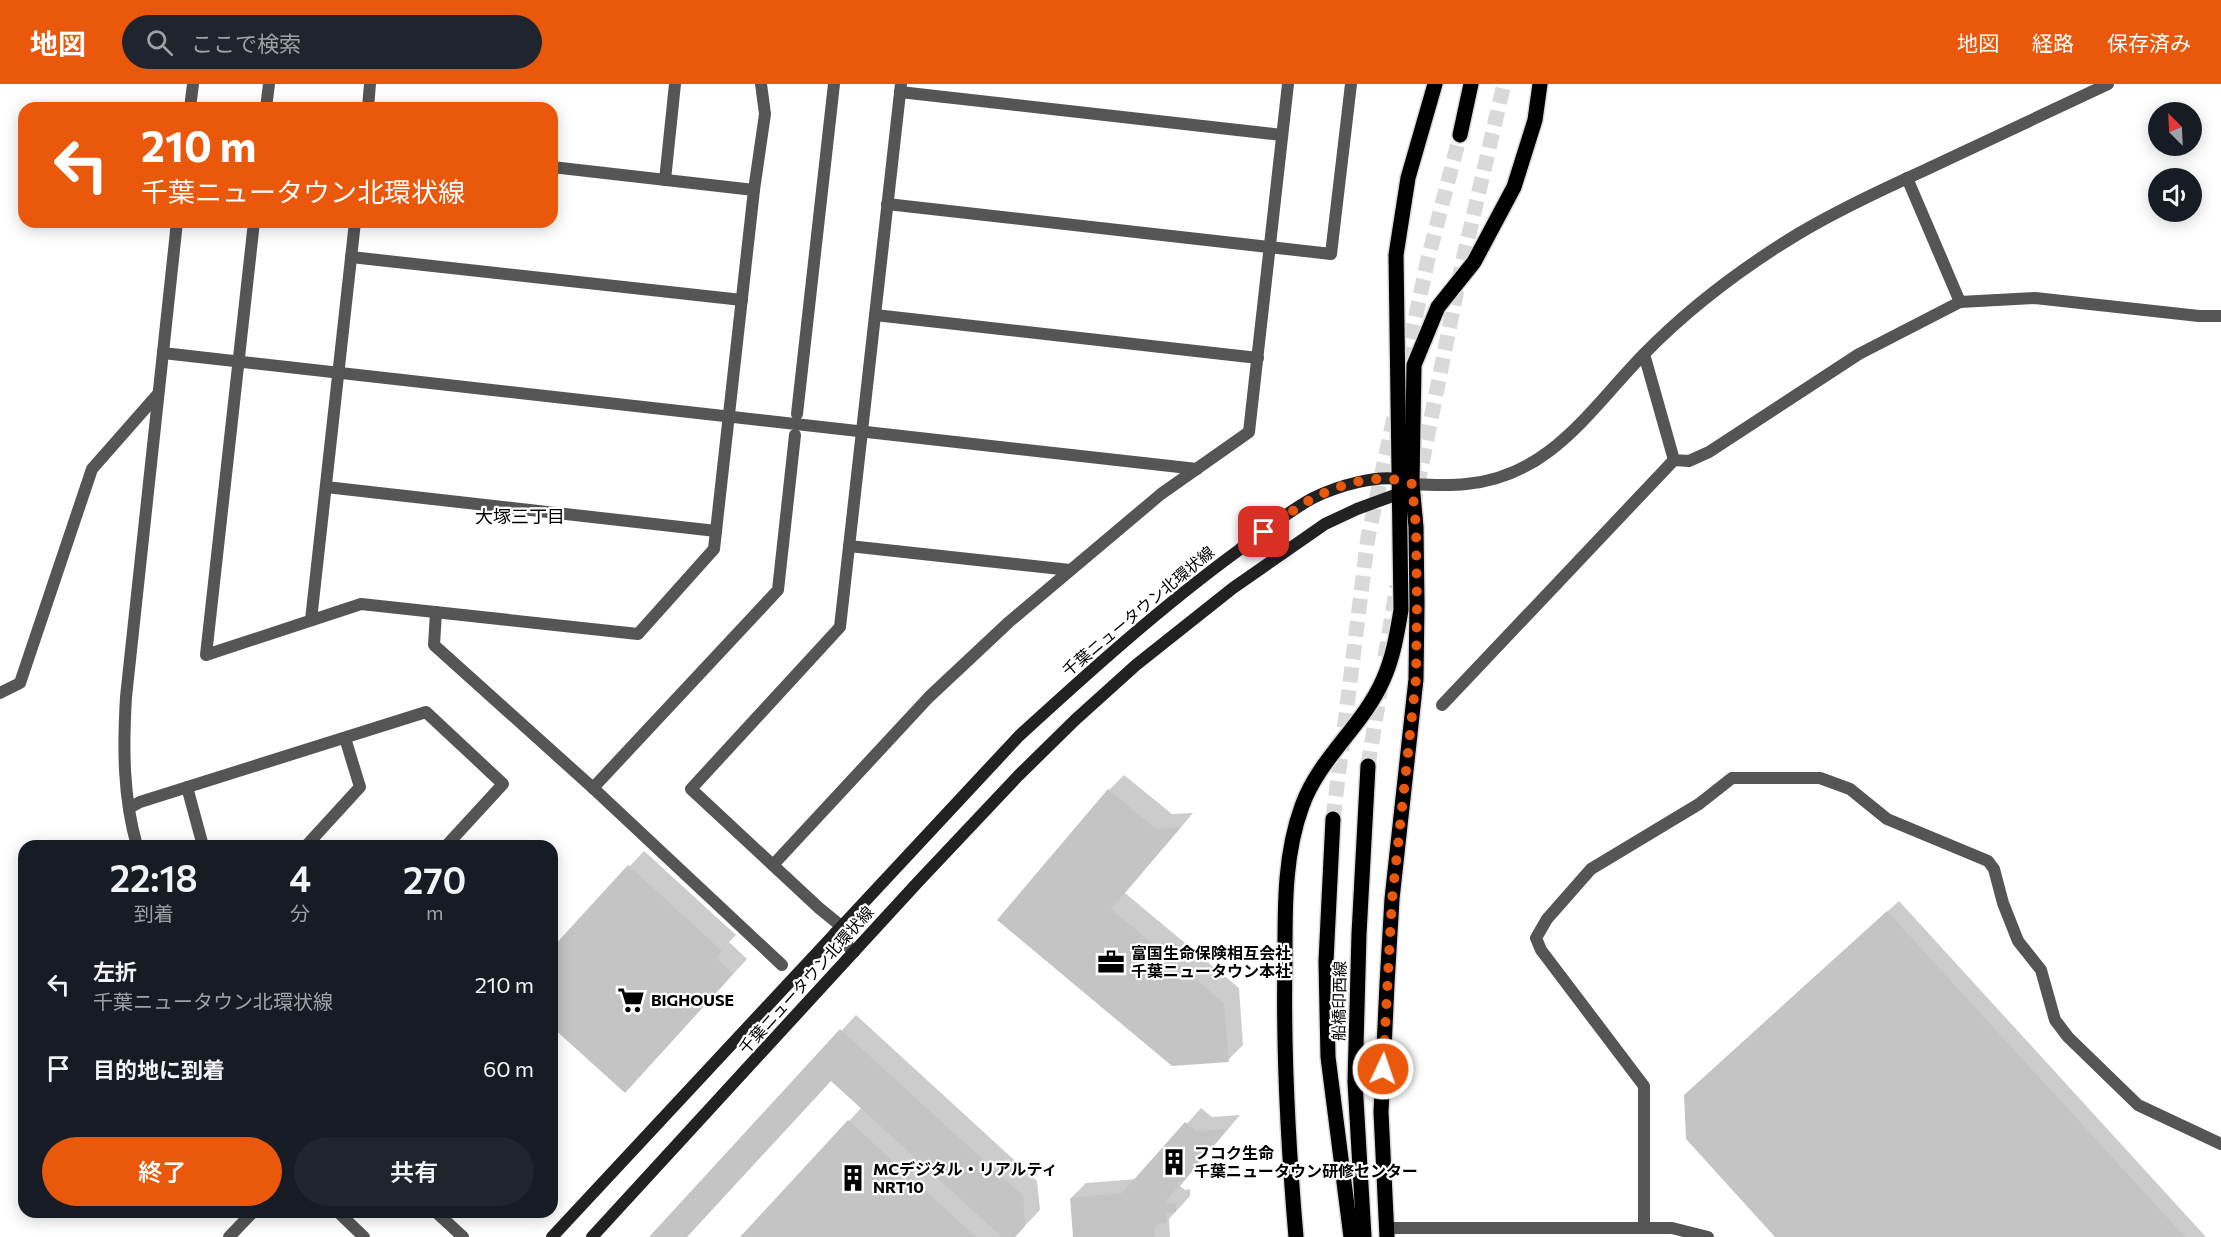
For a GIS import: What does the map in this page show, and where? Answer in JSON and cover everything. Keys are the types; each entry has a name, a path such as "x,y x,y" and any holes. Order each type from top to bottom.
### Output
{"main road":[{"path":"1387,1232 1381,1112 1392,900 1416,679 1417,582 1405,481 1396,255 1408,178 1435,84"},
{"path":"1460,135 1471,84"},
{"path":"1296,1237 1288,1147 1284,1043 1286,886 1299,812 1308,788 1383,681 1394,648 1401,610 1398,494 1405,481 1414,365 1438,307 1474,262 1514,187 1535,120 1540,84"},
{"name":"千葉ニュータウン北環状線","path":"552,1237 1019,736 1094,667 1181,593 1313,498 1356,481 1405,481"},
{"name":"千葉ニュータウン北環状線","path":"592,1237 1018,776 1075,720 1136,665 1233,588 1325,524 1398,494"},
{"name":"船橋印西線","path":"1364,1237 1355,1082 1359,934 1368,766"},
{"name":"船橋印西線","path":"1333,819 1326,961 1328,1057 1351,1237"}],"street":[{"path":"191,102 193,84"},
{"path":"268,102 269,84"},
{"path":"368,102 370,84"},
{"path":"665,180 675,84"},
{"path":"253,228 206,655 361,603 638,634 714,549 754,190 765,114 761,84"},
{"path":"797,414 834,84"},
{"path":"773,865 929,697 1009,621 1161,494 1250,432 1287,84"},
{"path":"887,204 1332,254 1351,84"},
{"path":"1405,481 1468,484 1494,479 1520,469 1545,455 1566,439 1644,354 1697,305 1752,264 1800,233 1874,193 2108,84"},
{"path":"854,952 819,908 691,789 840,627 900,88 1282,135"},
{"path":"558,168 754,190"},
{"path":"1907,178 1960,303"},
{"path":"136,840 124,778 123,742 176,228"},
{"path":"311,620 354,228"},
{"path":"351,257 742,300"},
{"path":"1674,460 1689,461 1709,452 1859,354 1960,303 2036,298 2199,316 2221,316"},
{"path":"875,315 1258,358"},
{"path":"162,353 1197,469"},
{"path":"1644,354 1674,460"},
{"path":"0,693 20,683 92,469 158,394"},
{"path":"593,788 777,590 795,435"},
{"path":"1442,705 1674,460"},
{"path":"326,487 716,531"},
{"path":"849,546 1070,570"},
{"path":"436,612 434,645 593,788 782,965"},
{"path":"129,808 140,802 186,787 426,712 503,784 452,840"},
{"path":"311,840 360,787 345,738"},
{"path":"1644,1228 1644,1086 1541,950 1536,938 1547,919 1591,869 1700,804 1732,778 1820,778 1850,789 1887,819 1988,861 1994,869 2003,903 2018,941 2041,970 2055,1020 2068,1037 2138,1105 2221,1144"},
{"path":"186,787 201,840"},
{"path":"229,1237 247,1218"},
{"path":"344,1218 364,1237"},
{"path":"442,1218 463,1237"},
{"path":"1387,1232 1672,1228 1708,1237"}],"building":[{"name":"富国生命保険相互会社 千葉ニュータウン本社","path":"1108,789 1156,829 1181,827 1111,909 1224,1003 1229,1062 1172,1066 997,920"},
{"name":"BIGHOUSE","path":"628,865 722,951 716,958 733,974 625,1093 558,1032 558,941"},
{"path":"1887,911 2185,1237 1775,1237 1686,1139 1684,1095"},
{"path":"840,1029 1023,1196 1025,1226 1015,1237 1002,1237 831,1081 687,1237 649,1237"},
{"name":"MCデジタル・リアルティ NRT10","path":"848,1120 976,1237 740,1237"},
{"name":"フコク生命 千葉ニュータウン研修センター","path":"1185,1122 1196,1131 1227,1129 1166,1201 1170,1204 1176,1203 1176,1212 1166,1213 1167,1223 1158,1224 1154,1230 1155,1237 1073,1237 1070,1198 1122,1193"}],"tunnel":[{"path":"1404,553 1463,260 1504,84"},
{"path":"1401,384 1428,259 1460,135"},
{"path":"1333,819 1368,537 1395,413"},
{"path":"1385,657 1397,586"},
{"path":"1368,766 1381,686"}],"place":[{"name":"富国生命保険相互会社 千葉ニュータウン本社","path":"1111,962"},
{"name":"BIGHOUSE","path":"631,1000"},
{"name":"フコク生命 千葉ニュータウン研修センター","path":"1174,1162"},
{"name":"MCデジタル・リアルティ NRT10","path":"853,1178"}],"district":[{"name":"大塚三丁目","path":"520,517"}],"route":[{"path":"1264,532 1313,498 1356,481 1398,478 1412,484 1416,527 1418,623 1416,679 1392,900 1383,1069"}]}
